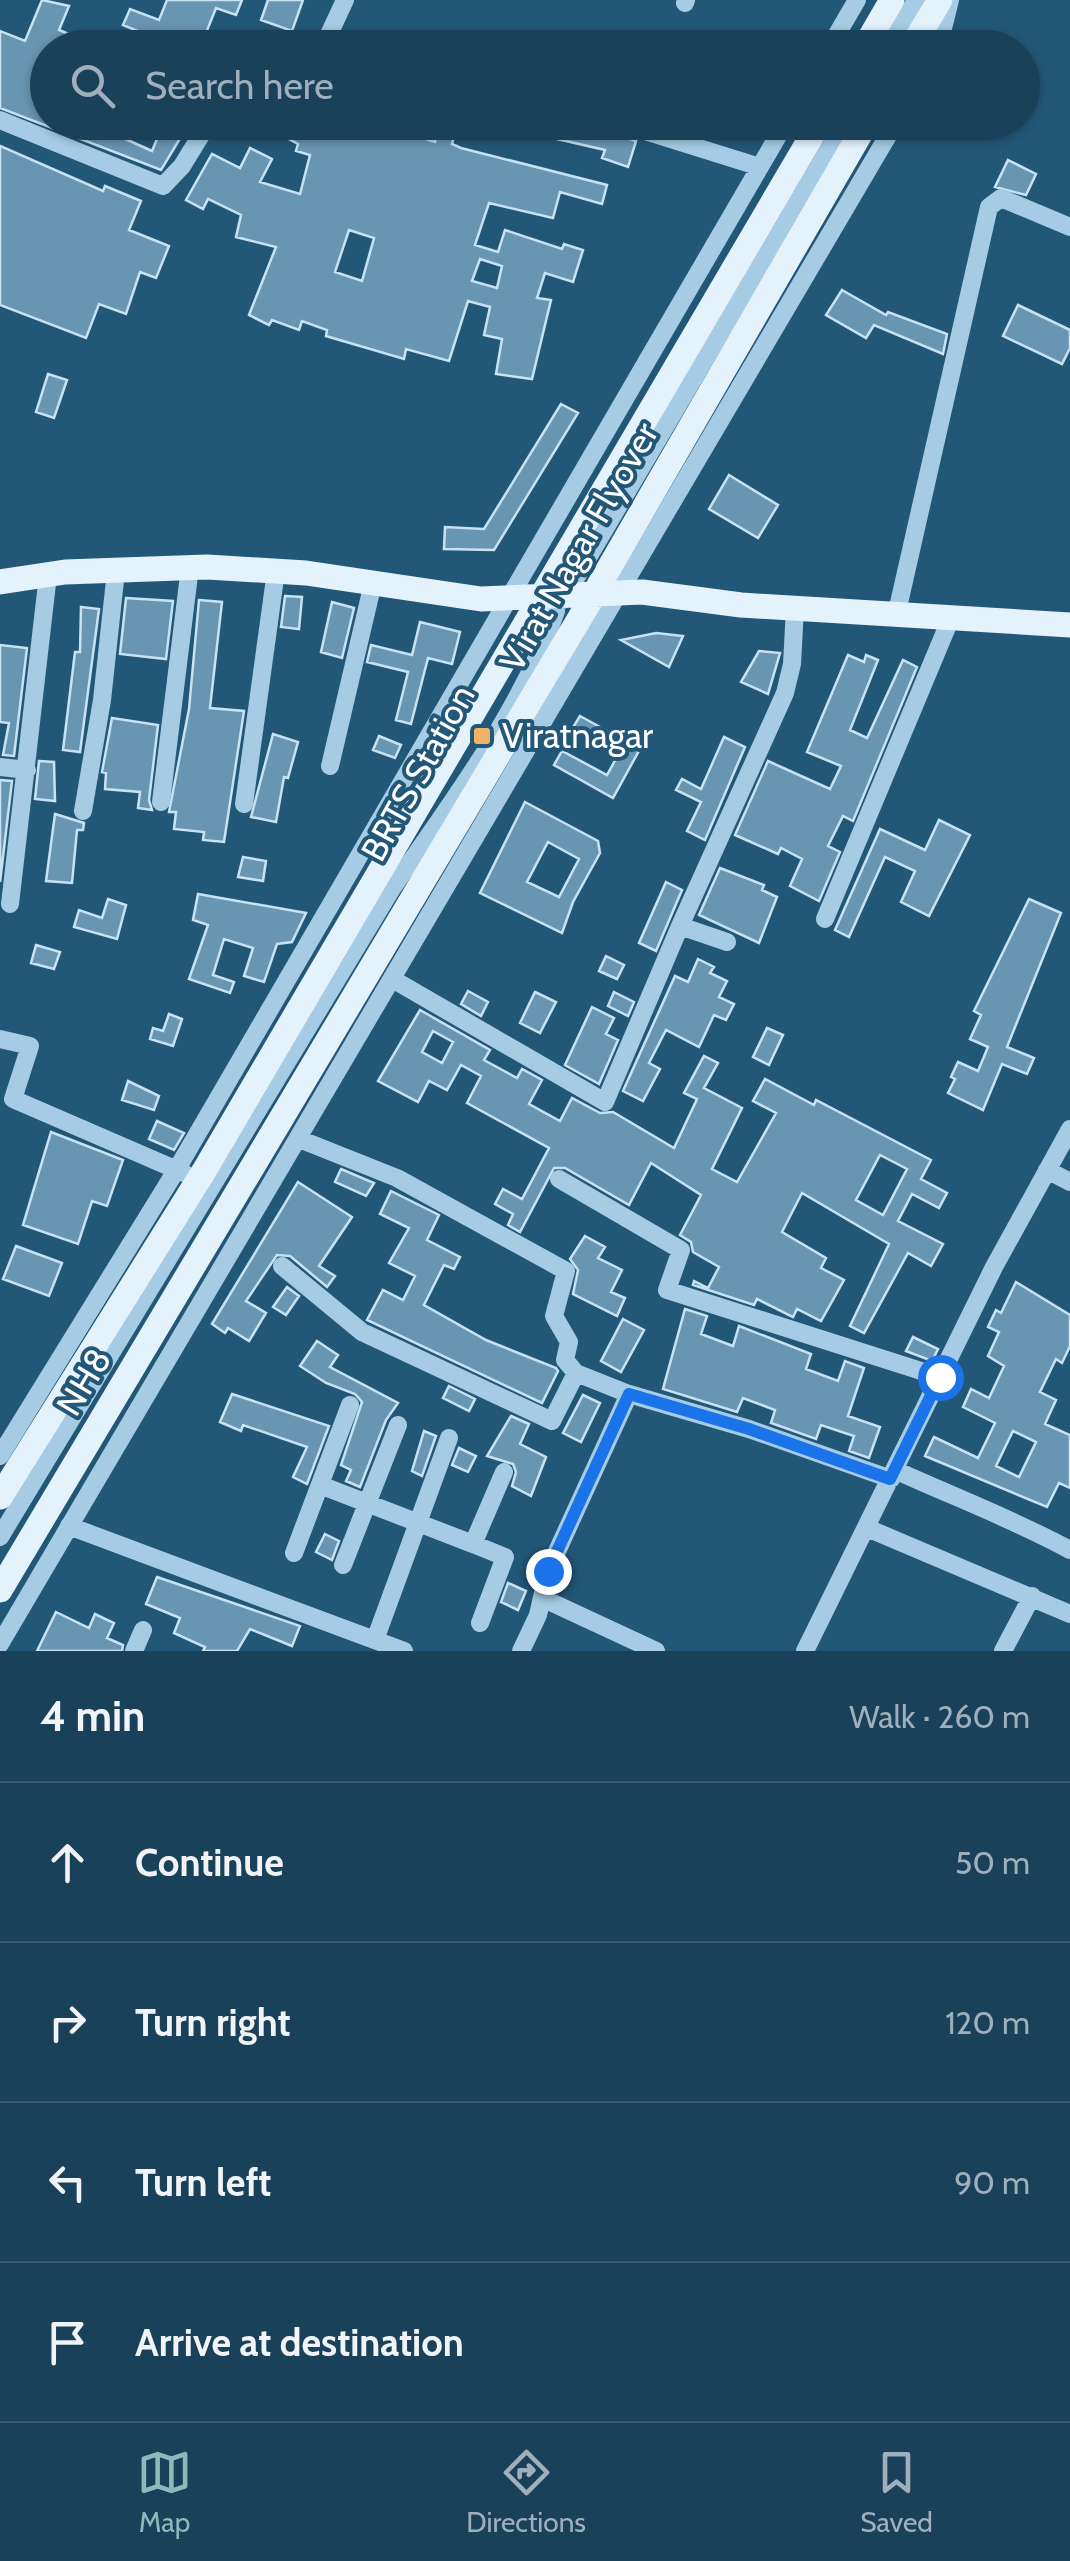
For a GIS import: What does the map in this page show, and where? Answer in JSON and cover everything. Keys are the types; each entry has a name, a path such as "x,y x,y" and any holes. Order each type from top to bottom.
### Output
{"main road":[{"path":"928,30 940,0"},
{"path":"874,30 890,3"},
{"name":"Virat Nagar Flyover","path":"193,1174 809,140"},
{"name":"Virat Nagar Flyover","path":"239,1208 857,140"},
{"path":"0,570 64,559 208,554 307,561 513,592"},
{"path":"0,582 48,574 190,567 565,596 625,587 1070,613"},
{"path":"625,587 795,608 1070,624"},
{"name":"NH8","path":"0,1497 103,1308 193,1174"},
{"name":"NH8","path":"0,1590 172,1328 239,1208"}],"street":[{"path":"331,30 346,0"},
{"path":"840,30 857,0"},
{"path":"898,30 916,0"},
{"path":"930,30 950,0"},
{"path":"0,120 30,132"},
{"path":"49,140 163,186 182,166 198,140"},
{"path":"674,140 760,167"},
{"path":"0,1038 30,1046 12,1100 193,1174 513,592 776,140"},
{"name":"BRTS Station","path":"0,1537 392,890 452,803 542,652 565,596 833,140"},
{"path":"239,1208 299,1139 886,140"},
{"path":"899,603 989,207 1001,198 1070,227"},
{"path":"161,802 190,567"},
{"path":"83,811 102,700 116,571"},
{"path":"244,804 276,571"},
{"path":"10,904 48,574"},
{"path":"330,766 372,583"},
{"path":"394,980 605,1102 785,693 792,664 795,608"},
{"path":"824,918 950,620"},
{"path":"0,768 27,770"},
{"path":"680,926 727,942"},
{"path":"805,1651 940,1377 1070,1128"},
{"path":"299,1139 397,1178 566,1271 554,1316 569,1342 565,1360 576,1373 629,1394 893,1474 990,1508 1070,1550"},
{"path":"1048,1170 1070,1182"},
{"path":"559,1179 680,1250 666,1290 940,1377"},
{"path":"282,1266 362,1332 552,1421 576,1373"},
{"path":"0,1456 103,1308"},
{"path":"0,1644 69,1526 172,1328"},
{"path":"526,1649 548,1571 629,1394"},
{"path":"294,1552 350,1405"},
{"path":"343,1565 398,1425"},
{"path":"375,1640 449,1438"},
{"path":"472,1544 504,1472"},
{"path":"320,1484 505,1557 480,1623"},
{"path":"69,1526 404,1651"},
{"path":"867,1528 1070,1614"},
{"path":"1003,1651 1032,1596"},
{"path":"542,1598 656,1651"},
{"path":"134,1651 143,1630"}],"building":[{"path":"42,0 69,6 59,30 30,30 30,120 0,108 0,31 25,41"},
{"path":"167,0 242,0 236,15 216,8 207,30 135,30 123,25 130,9 159,20"},
{"path":"268,0 303,0 292,30 261,20"},
{"path":"83,140 128,140 152,151 157,140 179,140 161,170"},
{"path":"290,140 453,140 452,144 461,148 607,185 602,204 560,192 553,218 489,203 475,245 498,252 505,230 562,249 564,244 583,250 573,282 545,273 537,298 551,300 532,379 496,374 502,339 484,335 490,307 468,301 449,361 406,349 404,359 326,336 327,330 302,321 299,330 272,320 269,325 249,315 276,247 236,237 241,215 208,199 203,209 186,200 212,154 240,168 250,148 272,159 260,182 300,194 310,155 296,151 298,144","holes":["349,230 374,238 362,281 335,272","480,259 502,266 497,288 472,281"]},
{"path":"561,140 636,141 628,167 602,158 605,150"},
{"path":"0,146 103,191 105,186 141,201 129,230 169,246 156,278 140,272 126,314 99,304 86,338 0,305"},
{"path":"1008,160 1036,174 1026,195 995,187"},
{"path":"842,290 886,315 888,312 947,334 943,354 874,325 866,338 826,315"},
{"path":"1018,305 1070,330 1070,348 1062,364 1003,336"},
{"path":"48,374 67,380 54,418 36,412"},
{"path":"561,404 578,413 494,550 444,549 445,527 484,529"},
{"path":"729,475 778,505 758,538 709,509"},
{"path":"285,596 302,597 299,629 281,627"},
{"path":"126,598 173,601 166,659 120,654"},
{"path":"199,600 222,602 210,708 244,711 224,842 203,840 204,832 174,829 176,812 169,812 189,709"},
{"path":"332,602 354,608 342,658 321,652"},
{"path":"81,607 99,609 80,752 63,750 75,652 80,652"},
{"path":"420,622 460,632 452,664 428,658 411,724 396,720 408,672 367,662 371,645 412,655"},
{"path":"656,633 683,636 669,667 621,640"},
{"path":"0,645 27,648 14,756 3,755 9,723 0,722"},
{"path":"759,651 780,653 768,694 741,682"},
{"path":"848,655 864,662 866,655 878,660 850,730 867,738 903,660 917,667 853,821 843,816 828,846 840,852 819,901 790,886 802,859 781,848 778,854 735,835 768,761 830,789 841,766 807,752"},
{"path":"580,716 640,749 613,798 554,765 562,751 607,775 618,755 572,729"},
{"path":"112,718 158,725 149,800 152,810 138,808 140,792 105,789 106,773 102,772"},
{"path":"273,734 298,742 288,778 284,777 276,822 251,817"},
{"path":"379,736 401,745 395,758 373,750"},
{"path":"724,737 745,747 705,840 687,831 701,802 676,790 682,779 701,789"},
{"path":"39,761 54,762 55,801 35,799"},
{"path":"0,780 12,781 0,882"},
{"path":"525,802 598,841 600,853 573,902 562,933 480,893","holes":["548,842 579,859 559,897 527,882"]},
{"path":"55,814 84,823 83,830 77,830 72,883 46,881"},
{"path":"939,820 970,835 929,916 901,902 915,871 885,857 849,937 835,930 880,829 925,850"},
{"path":"243,857 266,861 263,881 238,877"},
{"path":"720,868 764,885 762,890 777,897 759,943 699,915"},
{"path":"666,882 682,890 656,951 639,943"},
{"path":"198,894 306,913 292,942 277,944 264,982 244,976 253,948 224,939 213,975 234,982 230,993 189,979 208,925 193,920"},
{"path":"108,899 126,905 117,939 74,927 79,910 102,918"},
{"path":"1029,899 1061,913 1007,1047 1034,1058 1027,1074 1002,1064 983,1110 948,1093 955,1079 951,1077 958,1062 978,1071 988,1047 970,1039 981,1015 974,1011"},
{"path":"36,945 60,952 54,969 31,963"},
{"path":"606,956 624,965 617,979 599,971"},
{"path":"698,959 714,967 710,973 727,981 719,997 734,1004 726,1020 714,1015 699,1047 666,1030 649,1063 660,1069 643,1101 623,1091 675,976 688,982"},
{"path":"468,991 488,1002 481,1016 461,1004"},
{"path":"535,992 556,1002 540,1033 520,1023"},
{"path":"614,992 634,1002 628,1016 608,1006"},
{"path":"592,1007 614,1018 606,1034 618,1040 599,1084 565,1065"},
{"path":"420,1010 490,1050 484,1060 517,1078 522,1069 542,1080 529,1104 560,1121 572,1098 600,1113 613,1112 674,1148 697,1099 684,1093 704,1056 718,1063 704,1088 742,1108 712,1169 737,1182 776,1113 753,1101 765,1079 814,1105 816,1100 931,1160 921,1179 947,1193 939,1208 912,1194 898,1221 943,1244 931,1266 908,1253 864,1333 850,1326 889,1244 802,1193 782,1232 826,1258 821,1268 844,1280 821,1321 797,1309 793,1317 757,1299 754,1305 693,1285 694,1281 708,1288 719,1267 693,1252 691,1242 680,1235 701,1195 651,1163 629,1205 565,1168 554,1168 520,1232 508,1225 513,1214 495,1204 503,1189 522,1199 549,1148 467,1103 481,1076 461,1065 447,1090 429,1081 418,1102 378,1081","holes":["433,1031 453,1042 442,1063 422,1052","880,1155 907,1169 883,1215 856,1200"]},
{"path":"169,1014 182,1019 173,1046 150,1039 153,1028 163,1031"},
{"path":"767,1028 783,1035 769,1065 753,1057"},
{"path":"128,1081 159,1096 154,1110 122,1100"},
{"path":"157,1121 184,1133 174,1150 149,1139"},
{"path":"51,1132 123,1160 107,1206 92,1201 78,1244 23,1225"},
{"path":"341,1169 374,1183 366,1196 335,1182"},
{"path":"298,1182 352,1217 319,1266 335,1276 327,1287 290,1256 277,1255 246,1301 266,1313 249,1341 228,1328 225,1333 212,1324"},
{"path":"391,1191 439,1215 427,1240 460,1257 454,1269 444,1265 424,1305 486,1340 556,1368 542,1403 367,1320 383,1290 403,1300 415,1276 389,1263 409,1228 380,1214"},
{"path":"585,1236 605,1247 598,1258 622,1270 611,1292 625,1298 617,1316 573,1294 578,1270 570,1259"},
{"path":"16,1246 62,1263 49,1296 3,1279"},
{"path":"1016,1282 1070,1315 1070,1346 1062,1363 1056,1359 1040,1392 1056,1400 1045,1424 1070,1435 1070,1488 1059,1483 1047,1507 925,1456 934,1437 978,1458 995,1423 963,1407 971,1389 989,1398 1004,1366 988,1356 999,1332 988,1327 996,1310 1001,1313","holes":["1013,1431 1036,1442 1019,1477 996,1466"]},
{"path":"287,1287 299,1296 286,1315 273,1307"},
{"path":"685,1309 707,1316 701,1334 733,1346 739,1326 811,1354 806,1369 838,1381 845,1361 864,1368 848,1416 880,1427 869,1458 849,1451 854,1436 821,1425 816,1439 771,1423 775,1410 743,1398 737,1412 663,1389"},
{"path":"623,1319 644,1330 621,1372 601,1361"},
{"path":"913,1337 938,1349 932,1361 906,1351"},
{"path":"317,1341 338,1355 330,1367 398,1403 386,1420 360,1487 346,1481 351,1470 341,1465 362,1402 355,1394 326,1383 300,1366"},
{"path":"449,1386 475,1399 469,1411 443,1398"},
{"path":"232,1394 329,1426 307,1484 293,1477 307,1447 243,1425 241,1431 220,1422"},
{"path":"583,1395 600,1403 581,1442 563,1433"},
{"path":"511,1416 529,1424 520,1444 546,1457 531,1496 512,1486 516,1472 513,1464 487,1456"},
{"path":"424,1431 436,1436 422,1476 412,1471"},
{"path":"459,1448 476,1456 468,1472 452,1465"},
{"path":"325,1534 339,1541 332,1560 316,1552"},
{"path":"157,1577 300,1626 292,1646 250,1629 237,1651 203,1651 205,1647 174,1633 180,1618 146,1604"},
{"path":"508,1583 526,1591 518,1610 501,1602"},
{"path":"56,1612 89,1628 95,1614 114,1623 107,1638 123,1645 122,1651 37,1651"}],"place":[{"name":"Viratnagar","path":"482,736"}],"route":[{"path":"548,1571 629,1394 749,1429 890,1479 940,1377"}]}
